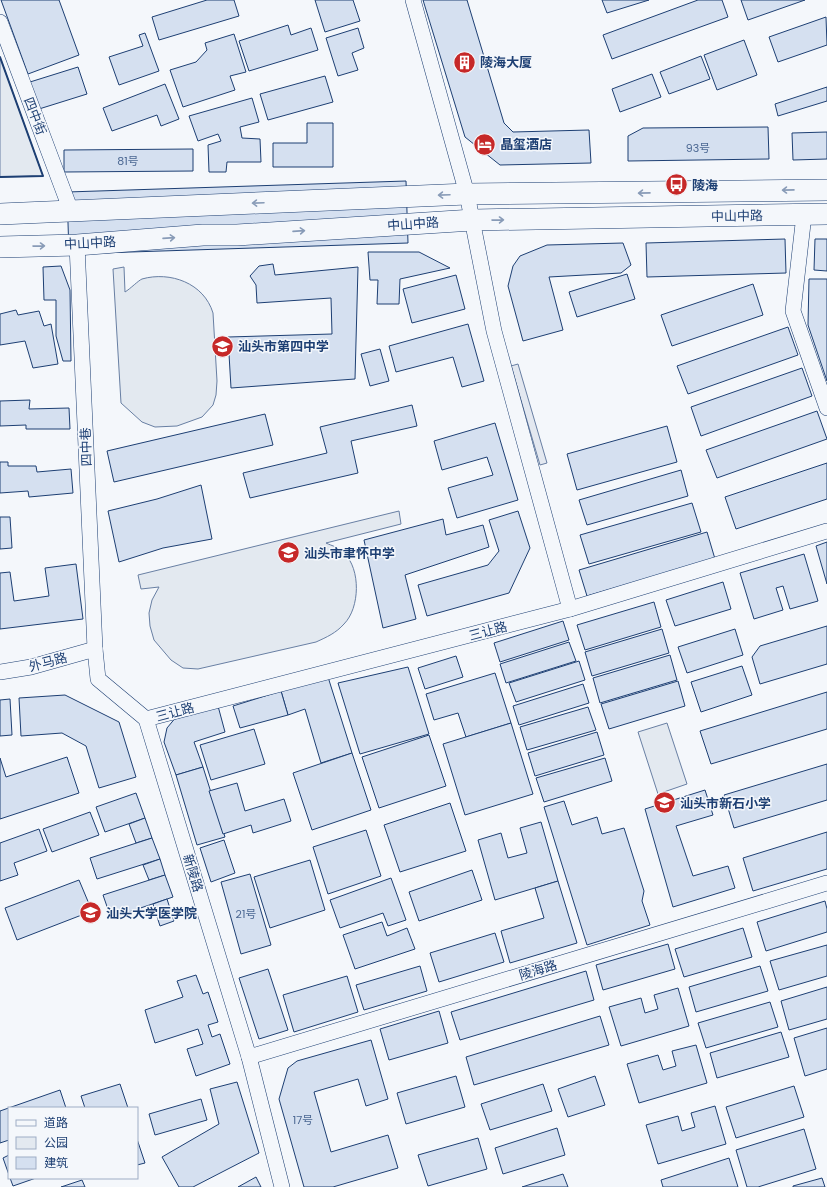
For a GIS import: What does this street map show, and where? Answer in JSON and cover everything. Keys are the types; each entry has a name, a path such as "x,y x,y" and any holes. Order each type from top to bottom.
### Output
{"main road":[{"name":"中山中路","path":"0,214 467,194 827,190"},
{"name":"中山中路","path":"0,247 77,245 203,235 237,235 473,220 827,214"}],"street":[{"path":"413,0 467,194 494,331 570,609"},
{"name":"四中街","path":"0,22 71,211"},
{"path":"804,215 793,312 827,408"},
{"name":"四中巷","path":"77,245 95,649"},
{"name":"三让路","path":"146,719 570,609 827,530"},
{"path":"95,649 98,679 146,719"},
{"name":"外马路","path":"0,672 31,667 95,649"},
{"name":"新陵路","path":"146,719 249,1057 282,1187"},
{"name":"陵海路","path":"249,1057 827,883"}],"green space":[{"path":"0,57 43,176 0,177"},
{"path":"124,267 125,292 142,279 153,277 174,278 194,287 209,303 213,313 217,381 216,395 213,405 202,417 177,426 155,427 142,422 121,403 113,269"},
{"path":"399,511 401,524 326,543 340,549 350,560 356,578 356,599 349,617 341,627 328,636 316,642 198,669 183,668 171,660 154,640 150,626 149,613 152,600 159,587 141,589 138,575"},
{"path":"667,723 687,784 658,794 638,732"}],"shaded area":[{"path":"518,364 547,463 540,465 511,366"}],"building":[{"path":"1,0 59,0 79,55 28,74"},
{"path":"207,0 234,0 239,16 159,40 152,17"},
{"path":"315,0 353,0 360,21 325,32"},
{"name":"陵海大厦","path":"423,0 467,0 504,123 513,132 589,130 591,163 500,165 465,137"},
{"path":"602,0 649,0 607,13"},
{"path":"698,0 722,0 728,17 612,59 603,35"},
{"path":"741,0 805,0 748,20"},
{"path":"826,17 827,45 778,62 769,37"},
{"path":"288,25 291,35 311,28 318,50 249,71 239,41"},
{"path":"358,28 364,48 352,53 358,70 338,76 326,38"},
{"path":"145,33 159,71 119,85 109,57 143,46 139,35"},
{"path":"234,34 246,72 230,76 235,90 183,107 170,70 196,62 207,50 205,43"},
{"path":"744,40 757,75 717,90 704,55"},
{"path":"701,56 710,79 669,94 660,72"},
{"path":"78,67 87,94 39,109 30,82"},
{"path":"652,74 661,97 620,112 612,89"},
{"path":"325,76 333,102 268,120 260,94"},
{"path":"165,84 179,119 161,126 157,115 112,131 103,108"},
{"path":"827,87 827,101 778,116 775,104"},
{"path":"252,98 259,122 240,127 242,138 260,139 261,162 227,162 226,172 209,172 208,145 221,141 218,134 198,141 189,116"},
{"path":"307,123 333,123 333,167 273,167 273,143 307,143"},
{"path":"768,127 769,159 628,161 628,136 643,128"},
{"path":"827,132 827,159 793,160 792,133"},
{"path":"193,149 193,171 64,172 64,150"},
{"path":"406,181 408,243 69,254 67,192"},
{"path":"785,239 786,273 647,277 646,243"},
{"path":"815,239 827,239 827,271 814,270"},
{"path":"623,243 631,265 621,273 549,277 563,330 523,341 508,286 513,266 520,256 547,245"},
{"path":"368,252 419,252 450,268 400,279 399,304 377,304 378,280 370,280"},
{"path":"273,264 275,275 358,267 355,379 231,388 228,337 332,334 331,298 257,303 256,285 250,276 259,266"},
{"path":"61,266 70,290 71,361 63,361 56,336 56,300 44,300 43,267"},
{"path":"627,274 635,299 577,317 569,292"},
{"path":"456,275 465,309 412,323 403,289"},
{"path":"809,279 827,279 827,381 808,325"},
{"path":"753,284 763,315 672,346 661,315"},
{"path":"16,310 18,315 39,311 44,326 51,324 58,364 33,368 25,341 0,345 0,314"},
{"path":"468,324 484,381 462,387 453,357 396,372 389,346"},
{"path":"788,327 798,355 688,394 677,366"},
{"path":"380,349 389,381 370,386 361,354"},
{"path":"802,368 812,396 701,436 691,407"},
{"path":"30,400 29,409 69,408 70,429 26,429 26,425 0,426 0,401"},
{"path":"412,405 417,426 351,441 358,473 250,498 243,473 327,453 320,427"},
{"path":"817,411 827,439 717,478 706,450"},
{"path":"265,414 273,445 114,482 107,451"},
{"path":"495,423 518,500 457,518 448,488 493,475 487,457 442,470 434,441"},
{"path":"667,426 677,462 577,490 567,454"},
{"path":"0,462 8,462 8,466 36,466 37,472 71,469 73,493 29,497 28,491 0,493"},
{"path":"827,463 827,499 736,529 725,497"},
{"path":"681,470 688,496 587,525 579,500"},
{"path":"201,485 212,539 163,548 119,562 108,511 157,499"},
{"path":"692,503 701,532 589,564 580,535"},
{"path":"518,511 530,548 509,593 427,616 418,585 488,565 499,551 489,520"},
{"path":"0,517 10,517 12,548 0,549"},
{"path":"443,519 446,535 483,525 489,547 405,575 416,619 383,628 364,540"},
{"path":"707,532 715,559 587,596 579,570"},
{"path":"827,542 827,584 816,546"},
{"path":"804,554 818,601 790,609 783,586 776,588 783,610 754,619 740,573"},
{"path":"76,564 83,619 0,629 0,573 10,572 14,601 49,596 45,568"},
{"path":"723,582 731,609 675,626 666,600"},
{"path":"654,602 661,627 585,650 577,625"},
{"path":"563,621 569,640 500,662 494,643"},
{"path":"827,626 827,664 760,684 752,657 760,646"},
{"path":"662,629 669,653 592,676 585,652"},
{"path":"735,629 743,655 687,673 678,647"},
{"path":"569,642 576,661 506,683 500,664"},
{"path":"670,655 677,680 600,703 593,678"},
{"path":"456,656 463,677 425,689 418,668"},
{"path":"579,661 585,680 516,702 509,683"},
{"path":"742,666 752,695 701,712 691,682"},
{"path":"408,667 429,734 360,754 338,683"},
{"path":"495,673 511,723 466,737 458,713 434,720 426,694"},
{"path":"328,677 352,753 321,763 305,709 288,715 281,691"},
{"path":"678,681 685,706 609,729 601,704"},
{"path":"583,684 589,703 519,725 513,706"},
{"path":"281,691 288,715 240,728 233,706"},
{"path":"827,692 827,729 711,764 700,731"},
{"path":"65,695 119,722 136,777 99,788 86,746 62,733 21,736 19,698"},
{"path":"10,699 12,735 0,736 0,700"},
{"path":"218,706 225,732 194,742 203,767 176,775 164,742 167,728 177,716"},
{"path":"588,707 596,730 527,750 520,727"},
{"path":"511,723 533,794 465,815 443,744"},
{"path":"254,729 265,764 211,780 200,745"},
{"path":"597,732 604,755 535,776 528,753"},
{"path":"429,735 446,786 379,808 362,757"},
{"path":"352,753 371,810 312,830 293,773"},
{"path":"67,757 79,793 0,819 0,758 6,777"},
{"path":"605,758 612,781 544,802 536,778"},
{"path":"827,764 827,800 734,828 724,795"},
{"path":"203,767 225,837 197,845 176,775"},
{"path":"237,783 245,811 284,799 291,821 253,833 251,825 223,834 209,791"},
{"path":"705,790 713,815 676,826 693,876 728,866 735,888 673,907 645,809"},
{"path":"136,793 145,818 105,832 96,807"},
{"path":"564,801 572,825 597,817 602,834 624,828 644,891 642,901 650,925 587,945 544,807"},
{"path":"450,803 466,851 400,872 384,825"},
{"path":"90,812 99,835 52,852 43,829"},
{"path":"145,818 152,838 136,843 129,824"},
{"path":"541,822 558,881 495,900 478,840 501,833 508,858 527,853 520,828"},
{"path":"39,829 47,851 14,863 18,875 0,881 0,843"},
{"path":"366,830 381,876 328,894 313,847"},
{"path":"827,832 827,869 753,891 743,858"},
{"path":"152,838 160,859 97,879 90,858"},
{"path":"224,840 235,873 211,882 200,848"},
{"path":"160,859 165,875 149,880 143,865"},
{"path":"310,860 325,910 270,928 254,877"},
{"path":"472,870 482,900 419,921 409,892"},
{"path":"250,874 271,945 241,954 221,882"},
{"path":"165,875 173,897 111,918 103,895"},
{"path":"391,878 406,920 388,926 383,913 340,928 330,900"},
{"path":"79,880 92,911 17,940 5,908"},
{"path":"558,881 577,943 510,963 501,931 544,918 535,888"},
{"path":"167,899 174,921 160,926 153,904"},
{"path":"825,901 827,909 827,932 766,951 757,922"},
{"path":"382,922 387,936 407,928 415,949 355,969 343,935"},
{"path":"743,928 752,957 684,977 675,949"},
{"path":"495,933 504,962 439,982 430,953"},
{"path":"668,944 675,969 603,990 596,965"},
{"path":"827,945 827,976 779,990 770,961"},
{"path":"420,966 427,991 364,1010 356,985"},
{"path":"760,966 768,991 696,1012 689,987"},
{"path":"268,969 288,1030 259,1039 239,978"},
{"path":"586,971 594,1000 460,1040 451,1012"},
{"path":"196,975 203,994 208,992 218,1022 208,1025 212,1037 220,1034 230,1064 196,1076 187,1049 203,1044 198,1029 155,1043 145,1010 183,997 177,981"},
{"path":"347,976 358,1012 294,1032 283,995"},
{"path":"827,987 827,1019 789,1030 781,1001"},
{"path":"678,988 689,1026 621,1046 609,1007 641,998 645,1013 658,1009 654,995"},
{"path":"770,1002 778,1027 706,1048 698,1023"},
{"path":"439,1011 448,1043 389,1060 380,1029"},
{"path":"600,1016 609,1045 474,1085 466,1057"},
{"path":"827,1028 827,1069 805,1076 794,1038"},
{"path":"781,1032 789,1057 717,1078 710,1053"},
{"path":"371,1040 388,1099 366,1106 358,1079 314,1092 331,1152 388,1135 398,1168 333,1187 304,1187 279,1099 288,1068 297,1061"},
{"path":"696,1045 707,1083 639,1103 627,1064 658,1055 663,1070 676,1066 672,1051"},
{"path":"456,1076 465,1107 406,1124 397,1093"},
{"path":"595,1076 605,1105 568,1117 558,1089"},
{"path":"237,1082 259,1153 193,1187 179,1187 162,1157 219,1124 210,1089"},
{"path":"120,1084 128,1107 85,1107 81,1096"},
{"path":"543,1084 552,1111 490,1130 481,1104"},
{"path":"794,1086 804,1117 736,1138 726,1107"},
{"path":"60,1090 66,1107 11,1107"},
{"path":"201,1099 207,1120 155,1135 149,1114"},
{"path":"715,1106 726,1144 658,1164 646,1125 678,1116 682,1131 695,1127 691,1113"},
{"path":"8,1108 8,1140 0,1143 0,1111"},
{"path":"557,1128 565,1155 503,1174 495,1148"},
{"path":"804,1129 816,1169 758,1187 747,1187 736,1150"},
{"path":"478,1138 487,1169 428,1186 418,1155"},
{"path":"138,1142 145,1163 138,1165"},
{"path":"8,1156 8,1172 3,1158"},
{"path":"729,1158 738,1187 663,1187 661,1180"},
{"path":"563,1174 568,1187 522,1187"},
{"path":"256,1177 261,1187 238,1187"},
{"path":"822,1178 825,1187 793,1187 793,1186"},
{"path":"10,1179 33,1179 13,1186"},
{"path":"82,1180 85,1187 61,1187"}],"wall":[{"path":"0,57 43,176 0,177"}],"place":[{"name":"陵海大厦","path":"464,62"},
{"name":"晶玺酒店","path":"485,144"},
{"name":"陵海","path":"676,185"},
{"name":"汕头市第四中学","path":"223,346"},
{"name":"汕头市聿怀中学","path":"288,553"},
{"name":"汕头市新石小学","path":"665,803"},
{"name":"汕头大学医学院","path":"91,913"}]}
